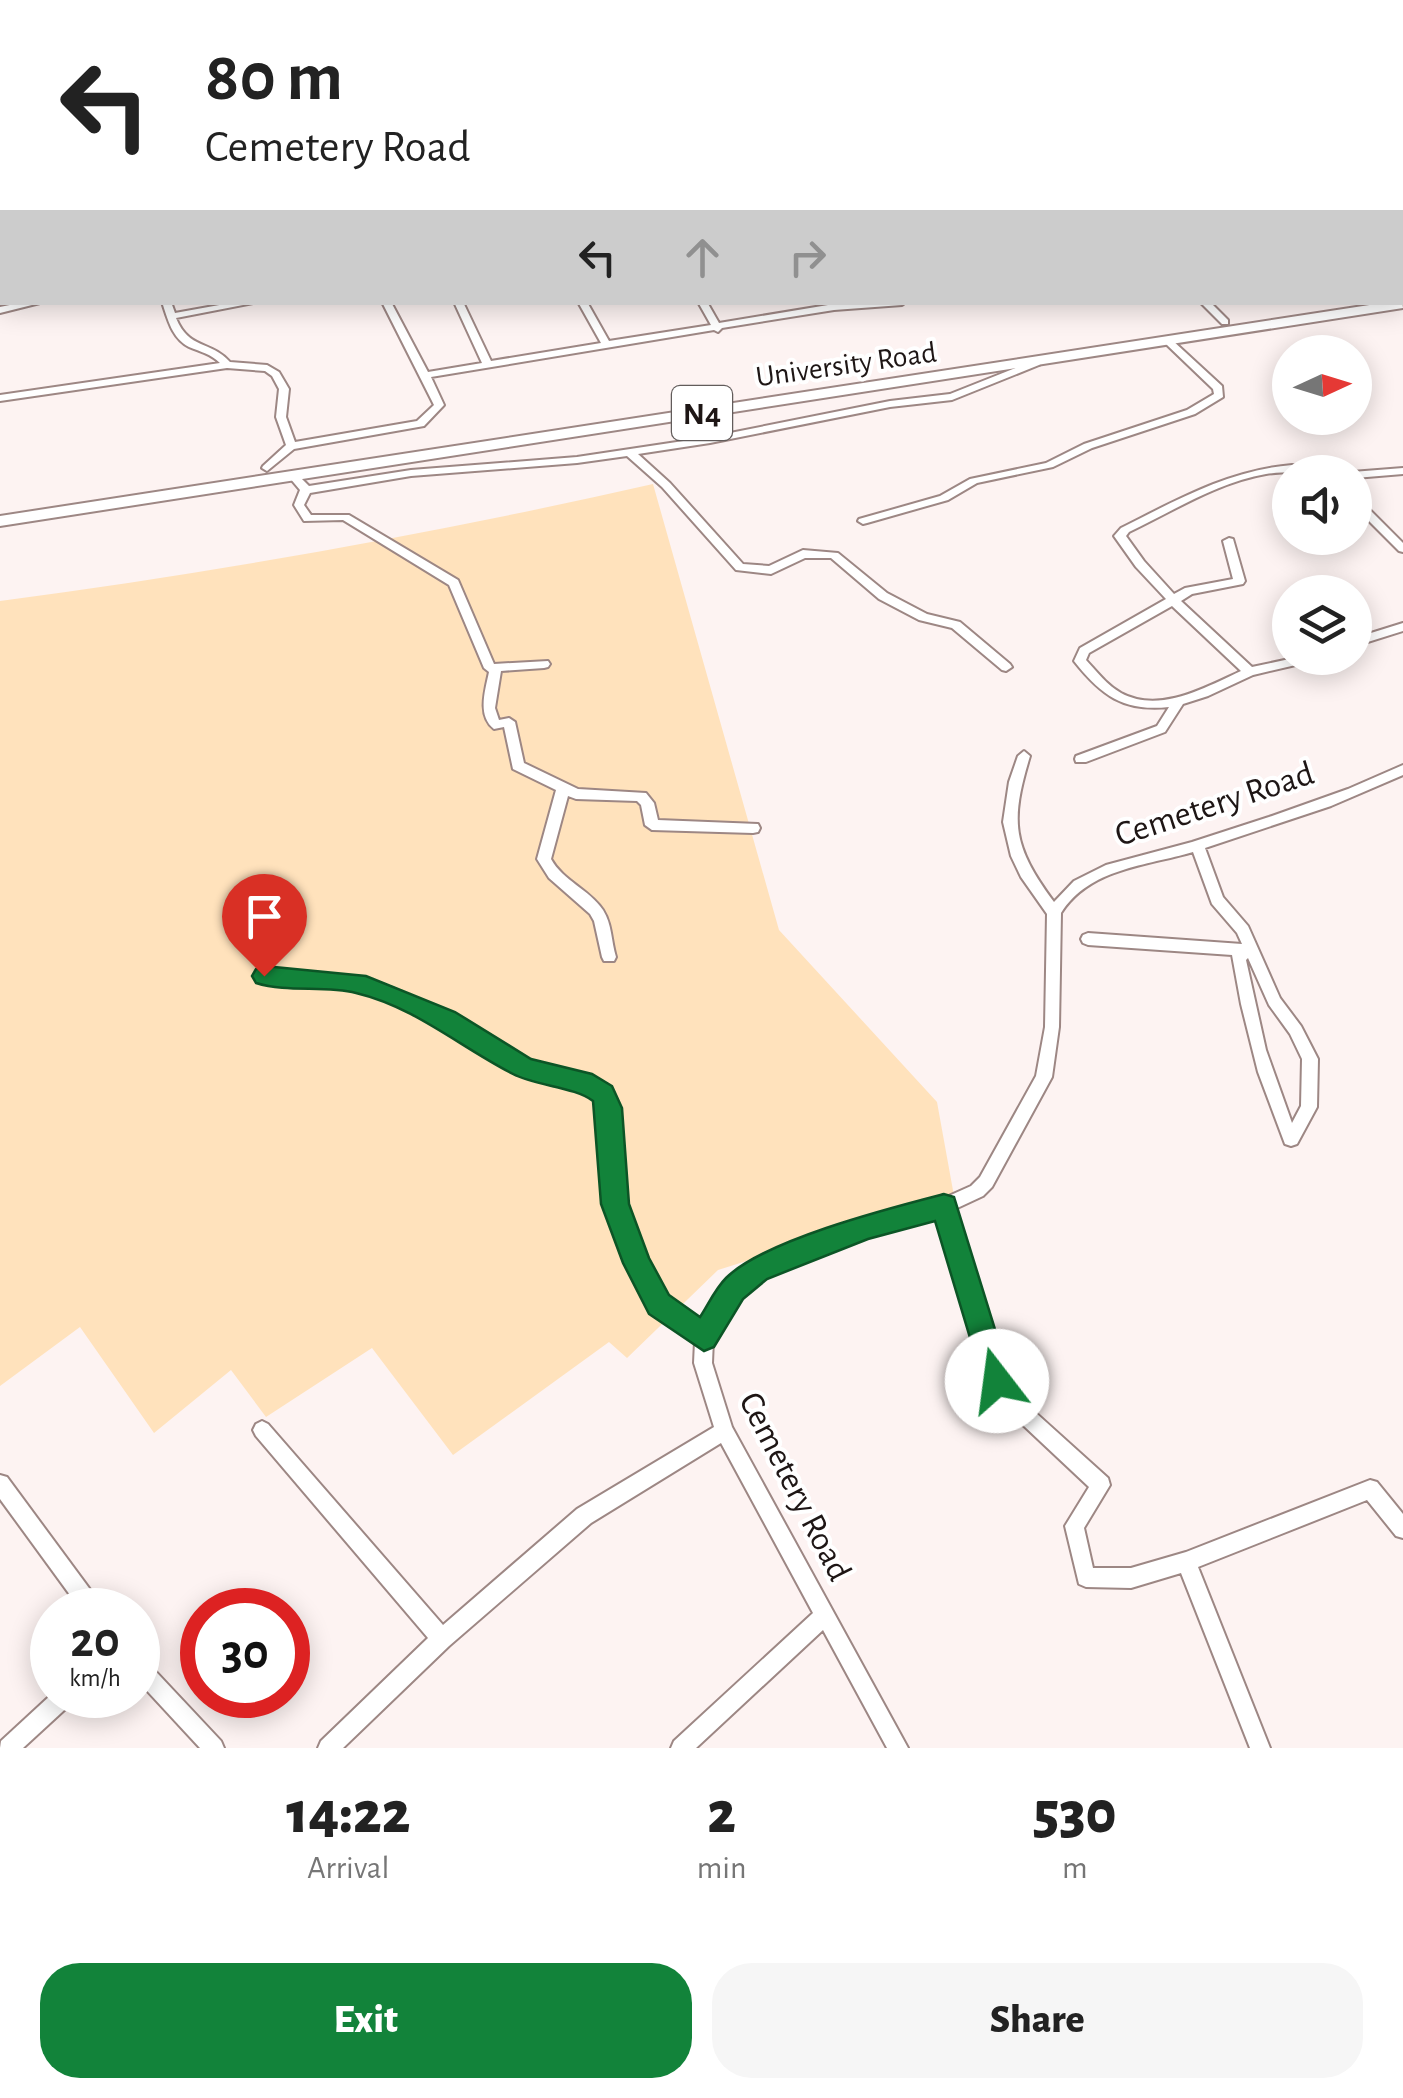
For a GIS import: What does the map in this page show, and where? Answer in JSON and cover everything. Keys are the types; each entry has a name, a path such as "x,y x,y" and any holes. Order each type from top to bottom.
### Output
{"highway":[{"name":"University Road","path":"0,510 1337,305"},
{"name":"University Road","path":"0,521 1397,305"}],"street":[{"path":"0,310 25,305"},
{"path":"168,305 179,334 189,343 222,356 227,365"},
{"path":"173,316 237,305"},
{"path":"268,468 291,446 420,424 439,406 388,305"},
{"path":"459,305 488,364"},
{"path":"584,305 606,344"},
{"path":"704,305 718,328"},
{"path":"828,305 834,308"},
{"path":"425,375 868,305"},
{"path":"1207,305 1225,322"},
{"path":"863,521 944,498 974,481 1049,465 1088,446 1213,401 1219,395 1218,388 1169,342"},
{"path":"306,490 427,471 577,460 710,440 890,404 952,397 1036,363"},
{"path":"1,397 227,365 268,368 284,389 281,417 291,446"},
{"path":"628,451 666,485 740,568 771,570 802,554 834,555 883,596 923,617 956,626 1006,667"},
{"path":"1250,672 1226,654 1121,542 1125,530 1255,473 1272,471"},
{"path":"1372,474 1403,471"},
{"path":"294,477 306,490"},
{"path":"306,490 298,505 308,519 345,517 454,583 490,668 544,664"},
{"path":"1372,519 1403,549"},
{"path":"1229,541 1239,581 1189,590 1084,651 1080,657 1122,699 1177,704 1250,672 1272,667"},
{"path":"1372,637 1403,627"},
{"path":"495,670 490,708 494,725 510,722 518,766 585,795 641,796 652,825 753,828"},
{"path":"1081,759 1161,729 1177,704"},
{"path":"264,976 357,983 446,1019 522,1066 552,1078 592,1085 603,1094 609,1108 615,1204 637,1263 659,1304 704,1337 734,1290 758,1270 868,1227 944,1206 976,1192 986,1182 1044,1078 1052,1027 1054,913 1026,876 1008,823 1012,791 1024,756"},
{"name":"Cemetery Road","path":"1054,913 1062,898 1100,873 1198,845 1358,790 1403,770"},
{"path":"563,788 544,859 558,880 594,908 605,930 608,957"},
{"path":"1198,845 1217,900 1243,930 1250,950 1310,1059 1309,1106 1291,1139 1270,1097 1262,1069 1238,956 1250,950"},
{"path":"1088,940 1250,950"},
{"path":"944,1206 1000,1392 1101,1486 1074,1526 1084,1574 1089,1579 1131,1578 1186,1562 1363,1490 1378,1494 1401,1523"},
{"name":"Cemetery Road","path":"704,1337 703,1363 724,1431 898,1748"},
{"path":"262,1430 442,1639"},
{"path":"328,1748 442,1639 584,1516 724,1431"},
{"path":"0,1484 77,1588"},
{"path":"1186,1562 1260,1748"},
{"path":"681,1748 825,1615"},
{"path":"160,1690 214,1748"},
{"path":"8,1748 41,1718"}],"shaded area":[{"path":"653,484 779,930 937,1102 954,1196 718,1270 627,1358 609,1342 453,1455 372,1348 266,1417 231,1370 154,1433 80,1327 0,1386 0,601 328,550"}],"route":[{"path":"264,976 357,983 446,1019 522,1066 552,1078 592,1085 603,1094 609,1108 615,1204 637,1263 659,1304 704,1337 734,1290 758,1270 868,1227 944,1206 963,1258 997,1381"}]}
